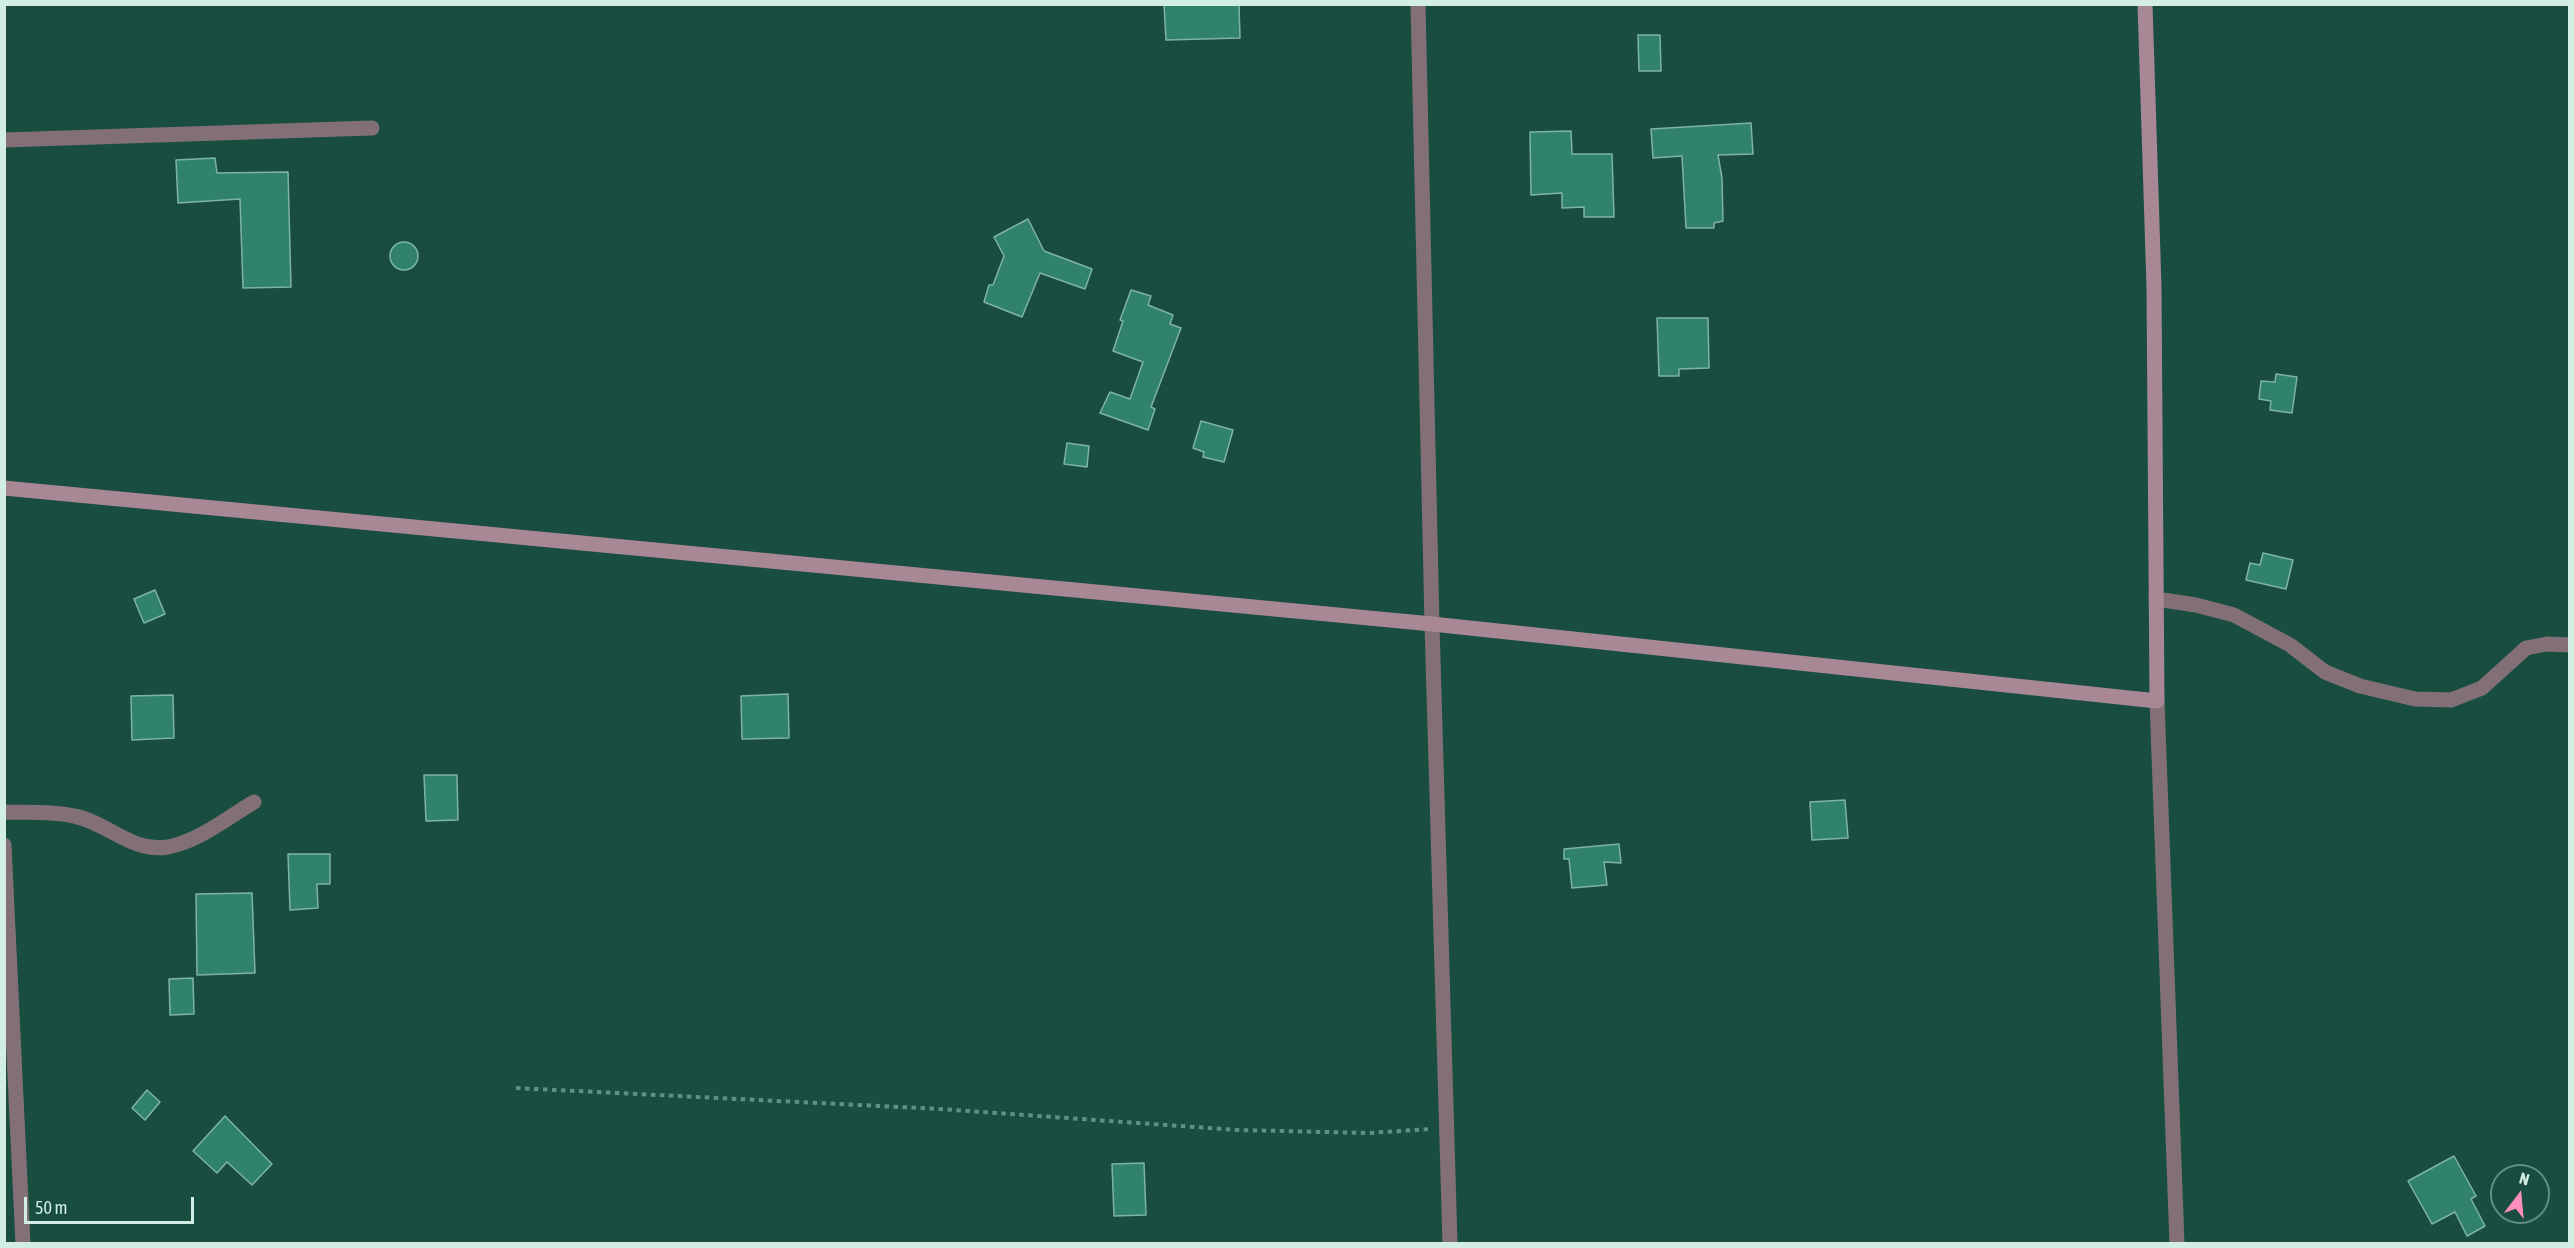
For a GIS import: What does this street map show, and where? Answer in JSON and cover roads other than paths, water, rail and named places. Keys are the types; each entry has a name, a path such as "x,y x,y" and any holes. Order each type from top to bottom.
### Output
{"street":[{"path":"1418,4 1432,624 1450,1244"},
{"path":"2145,4 2154,287 2157,701 2177,1244"},
{"path":"4,140 372,128"},
{"path":"4,488 1432,624 2157,701"},
{"path":"2156,599 2196,605 2234,615 2290,645 2325,672 2360,686 2415,699 2451,700 2482,688 2526,648 2547,644 2570,645"},
{"path":"4,812 74,816 98,823 121,838 142,847 167,847 193,839 254,802"},
{"path":"4,845 23,1244"}]}
